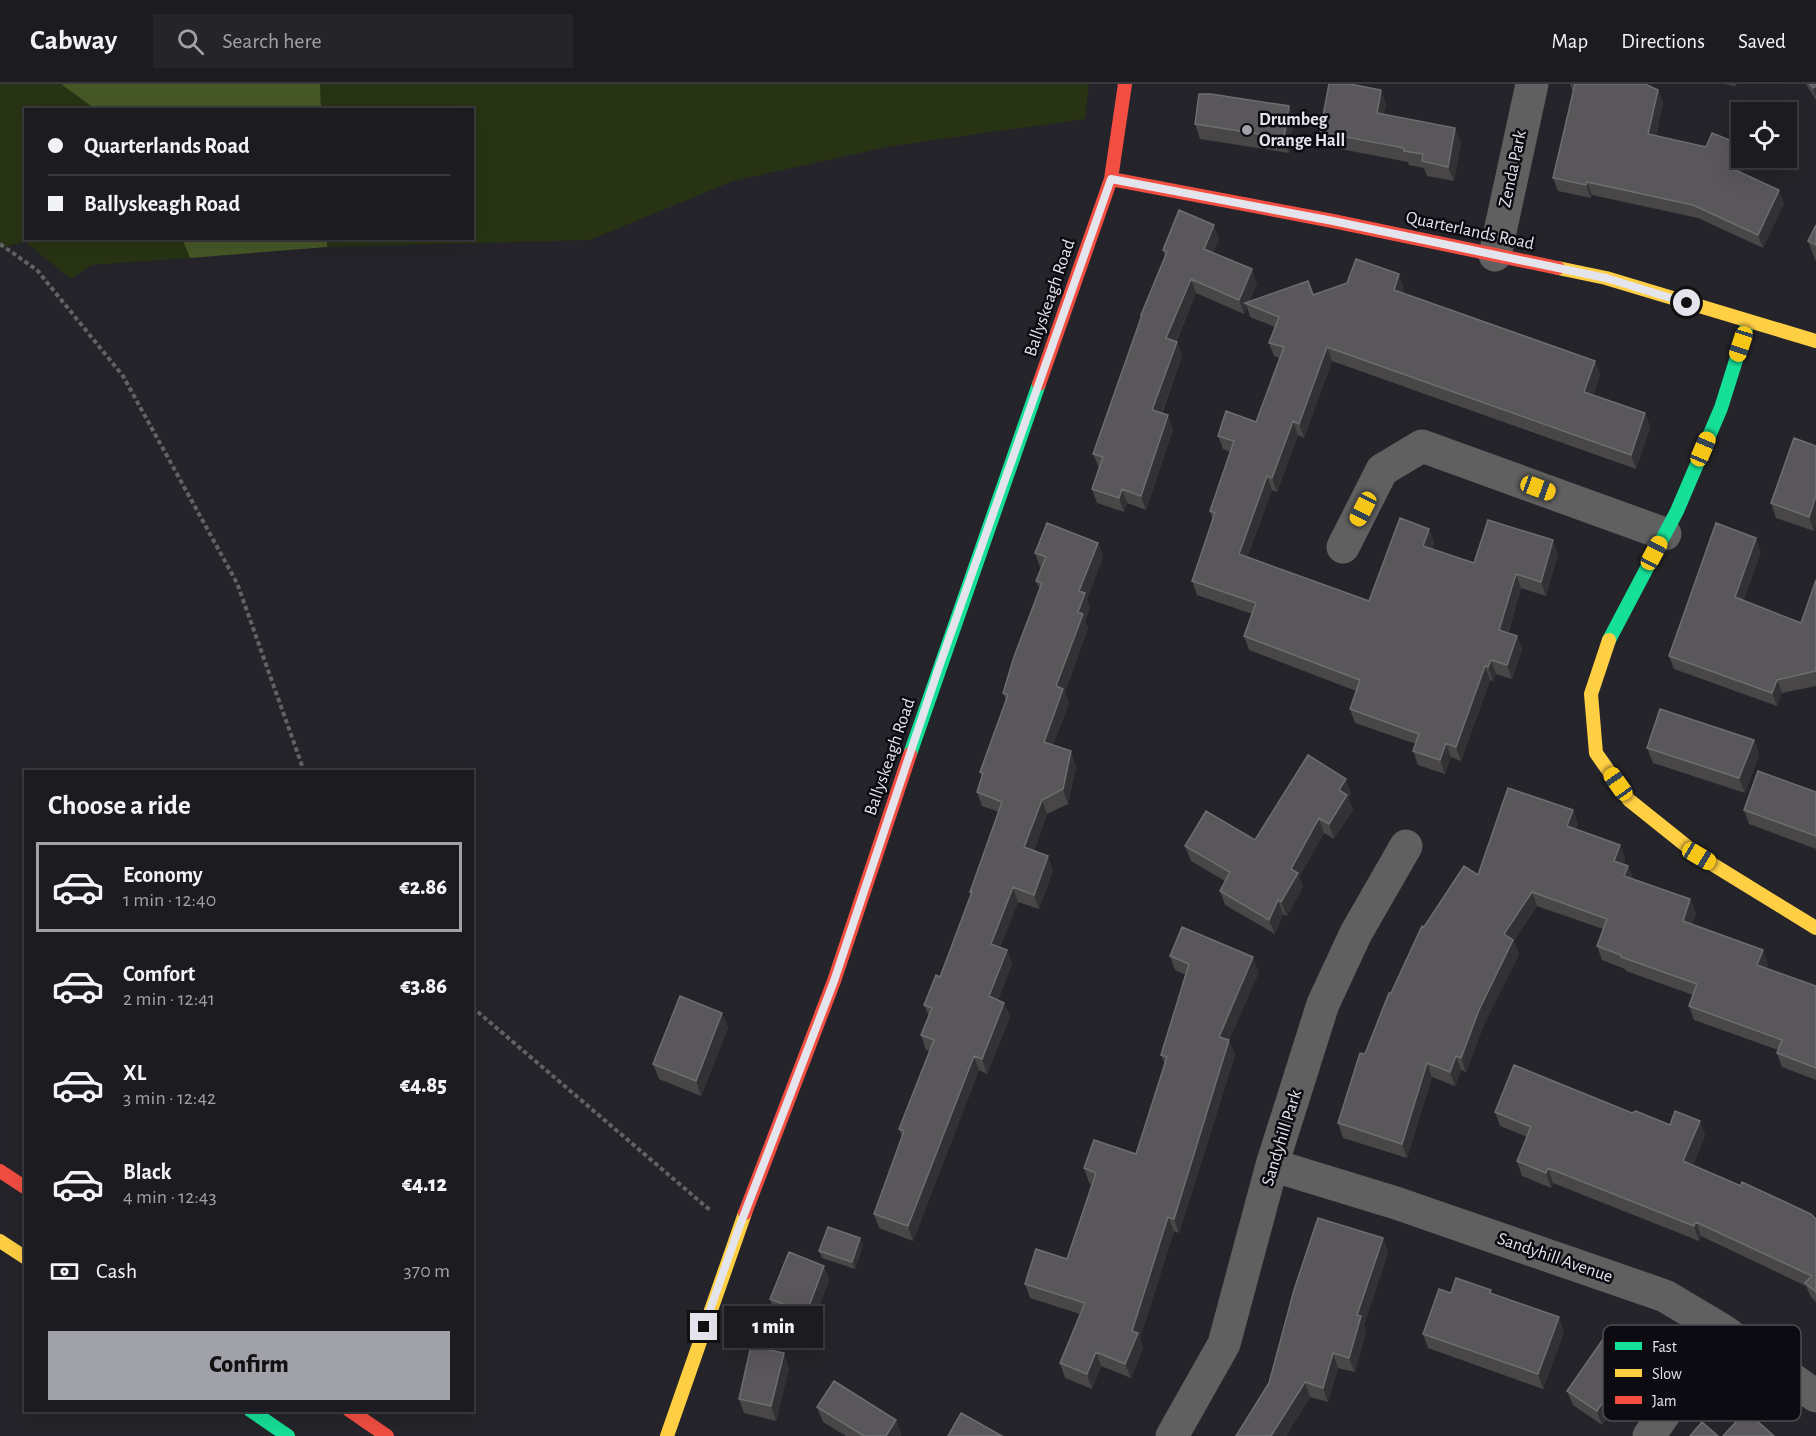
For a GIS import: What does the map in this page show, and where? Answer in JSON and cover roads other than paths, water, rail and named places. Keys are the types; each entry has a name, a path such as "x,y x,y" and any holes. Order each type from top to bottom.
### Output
{"main road":[{"name":"Ballyskeagh Road","path":"671,1434 737,1233 834,981 939,667 1111,179 1125,84"},
{"name":"Quarterlands Road","path":"1111,179 1333,221 1606,278 1816,341"},
{"path":"1748,322 1721,408 1677,511 1612,632 1591,694 1596,753 1629,800 1672,835 1699,856 1816,928"},
{"path":"0,1171 24,1187"},
{"path":"0,1241 24,1257"},
{"path":"253,1412 288,1436"},
{"path":"353,1412 387,1436"}],"street":[{"name":"Zenda Park","path":"1495,255 1532,84"},
{"path":"1343,547 1382,470 1422,446 1665,534"},
{"name":"Sandyhill Park","path":"1172,1436 1224,1344 1272,1165 1323,1004 1356,933 1406,846"},
{"name":"Sandyhill Avenue","path":"1272,1165 1396,1203 1665,1296 1714,1325"},
{"name":"Sandyhill Avenue","path":"1801,1385 1816,1396"},
{"path":"1649,1436 1659,1421"}],"place":[{"name":"Drumbeg Orange Hall","path":"1247,130"}]}
